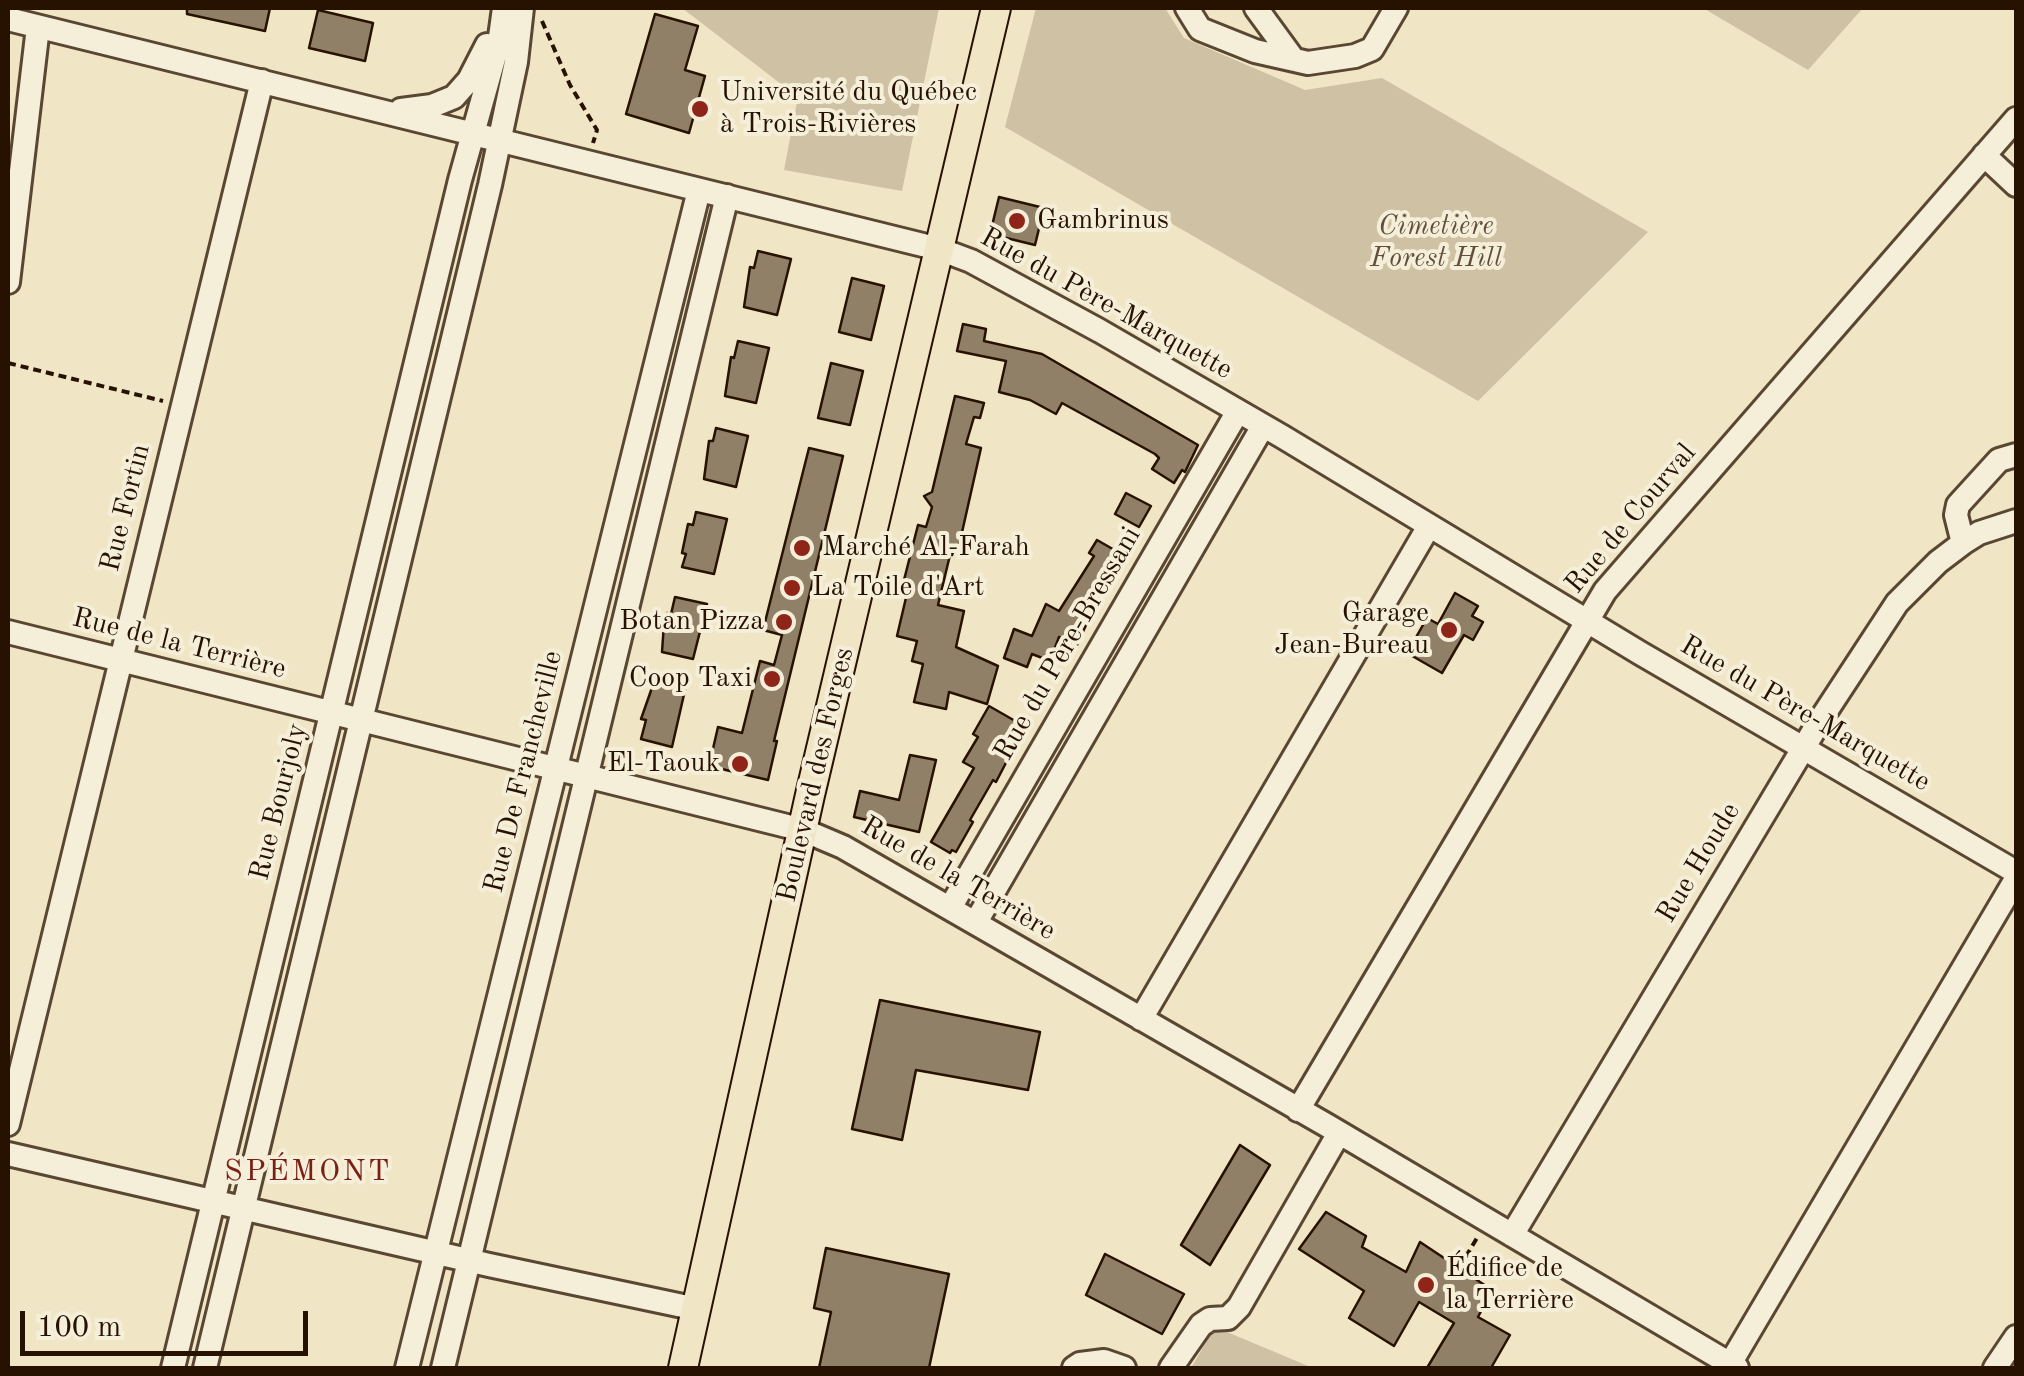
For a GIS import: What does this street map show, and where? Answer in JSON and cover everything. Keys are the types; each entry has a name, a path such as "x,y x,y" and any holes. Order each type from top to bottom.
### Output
{"main road":[{"name":"Boulevard des Forges","path":"683,1368 803,830 996,8"}],"street":[{"path":"387,112 432,106 454,97 474,72 503,8"},
{"name":"Rue Bourjoly","path":"173,1368 500,38 503,8"},
{"path":"205,1368 500,140 522,8"},
{"path":"1187,8 1200,29 1255,51 1308,63 1356,56 1372,49 1396,8"},
{"path":"1256,8 1294,60"},
{"name":"Rue du Père-Marquette","path":"8,19 939,249 971,261 1238,411 2016,875"},
{"path":"8,282 38,27"},
{"name":"Rue Fortin","path":"8,1124 262,81"},
{"name":"Rue de Courval","path":"1298,1110 1604,591 2016,120"},
{"path":"1984,156 2016,184"},
{"name":"Rue De Francheville","path":"406,1368 700,190"},
{"path":"443,1368 727,196"},
{"name":"Rue du Père-Bressani","path":"950,908 1238,411"},
{"path":"976,922 1263,426"},
{"path":"1963,543 1956,516 1958,505 1998,460 2016,455"},
{"name":"Rue Houde","path":"1512,1235 1803,748 1901,598 1963,543 2016,521"},
{"path":"1141,1019 1429,526"},
{"name":"Rue de la Terrière","path":"8,632 803,830 842,847 976,922 1734,1366"},
{"path":"1734,1366 2016,875"},
{"path":"1171,1368 1201,1325 1228,1318 1239,1307 1339,1133"},
{"path":"8,1154 696,1309"},
{"path":"1995,1368 2016,1336"},
{"path":"1074,1368 1092,1361 1124,1368"}],"path":[{"path":"537,8 570,85 596,130 589,162"},
{"path":"8,363 182,406"},
{"path":"1458,1268 1487,1220"}],"green space":[{"path":"682,8 939,8 902,191 784,170 798,97"},
{"name":"Cimetière Forest Hill","path":"1036,8 1165,8 1184,38 1305,90 1382,78 1648,232 1478,401 1005,127"},
{"path":"1703,8 1863,8 1808,70"},
{"path":"1215,1327 1313,1368 1191,1368"}],"building":[{"path":"187,8 270,8 265,31 187,14"},
{"path":"318,10 373,23 365,61 309,48"},
{"path":"655,14 698,26 685,70 705,76 689,133 626,114"},
{"name":"Gambrinus","path":"999,197 1044,208 1035,245 990,234"},
{"path":"758,251 791,259 777,315 744,307 750,267 754,268"},
{"path":"852,278 884,286 871,340 839,332"},
{"path":"963,324 986,329 984,341 1042,354 1198,445 1185,472 1182,470 1174,483 1152,469 1159,458 1155,454 1062,403 1056,414 1030,400 999,392 1006,361 957,351"},
{"path":"738,341 769,348 756,403 725,396 731,357 734,358"},
{"path":"831,363 863,371 850,425 818,418"},
{"path":"955,396 984,403 980,418 974,417 966,444 981,448 958,550 950,555 938,605 964,611 956,647 998,666 987,704 949,692 946,709 914,702 923,664 912,661 917,641 897,636 909,585 903,584 918,525 926,527 932,507 924,496 932,492"},
{"path":"716,428 748,436 736,487 704,479 709,441 713,441"},
{"path":"809,448 843,456 768,780 709,766 718,727 742,733 760,661 774,665 782,635 763,630"},
{"path":"1126,493 1151,506 1139,527 1115,514"},
{"path":"696,512 727,519 714,574 682,567 688,524 693,525"},
{"path":"1097,540 1125,556 1095,605 1077,645 1059,637 1050,661 1032,654 1027,667 1004,658 1014,629 1032,636 1046,604 1059,611 1094,556 1089,553"},
{"name":"Garage Jean-Bureau","path":"1455,593 1478,606 1472,616 1483,622 1473,640 1464,635 1442,673 1407,653 1427,618 1438,624"},
{"path":"675,597 707,604 693,659 662,652 664,623"},
{"path":"654,682 685,690 672,747 641,739 646,720 641,719"},
{"path":"989,706 1017,722 1014,727 1022,732 996,782 993,780 970,820 973,822 956,852 950,853 931,842 974,768 963,762 978,737 973,734"},
{"path":"910,755 936,760 919,832 854,817 860,791 899,800"},
{"path":"880,1000 1040,1032 1028,1090 916,1070 902,1140 852,1129"},
{"path":"1240,1145 1270,1165 1210,1265 1181,1245"},
{"name":"Édifice de la Terrière","path":"1326,1212 1366,1236 1362,1247 1406,1272 1420,1242 1492,1290 1478,1317 1510,1335 1491,1368 1427,1368 1454,1323 1419,1302 1394,1346 1349,1318 1364,1291 1299,1249"},
{"path":"826,1248 949,1274 929,1368 819,1368 831,1312 814,1308"},
{"path":"1105,1254 1184,1294 1162,1334 1086,1295"}],"place":[{"name":"Université du Québec à Trois-Rivières","path":"700,109"},
{"name":"Gambrinus","path":"1017,221"},
{"name":"Marché Al-Farah","path":"802,548"},
{"name":"La Toile d'Art","path":"792,588"},
{"name":"Botan Pizza","path":"784,622"},
{"name":"Garage Jean-Bureau","path":"1449,630"},
{"name":"Coop Taxi","path":"772,679"},
{"name":"El-Taouk","path":"740,764"},
{"name":"Édifice de la Terrière","path":"1426,1285"}],"district":[{"name":"SPÉMONT","path":"308,1172"}]}
